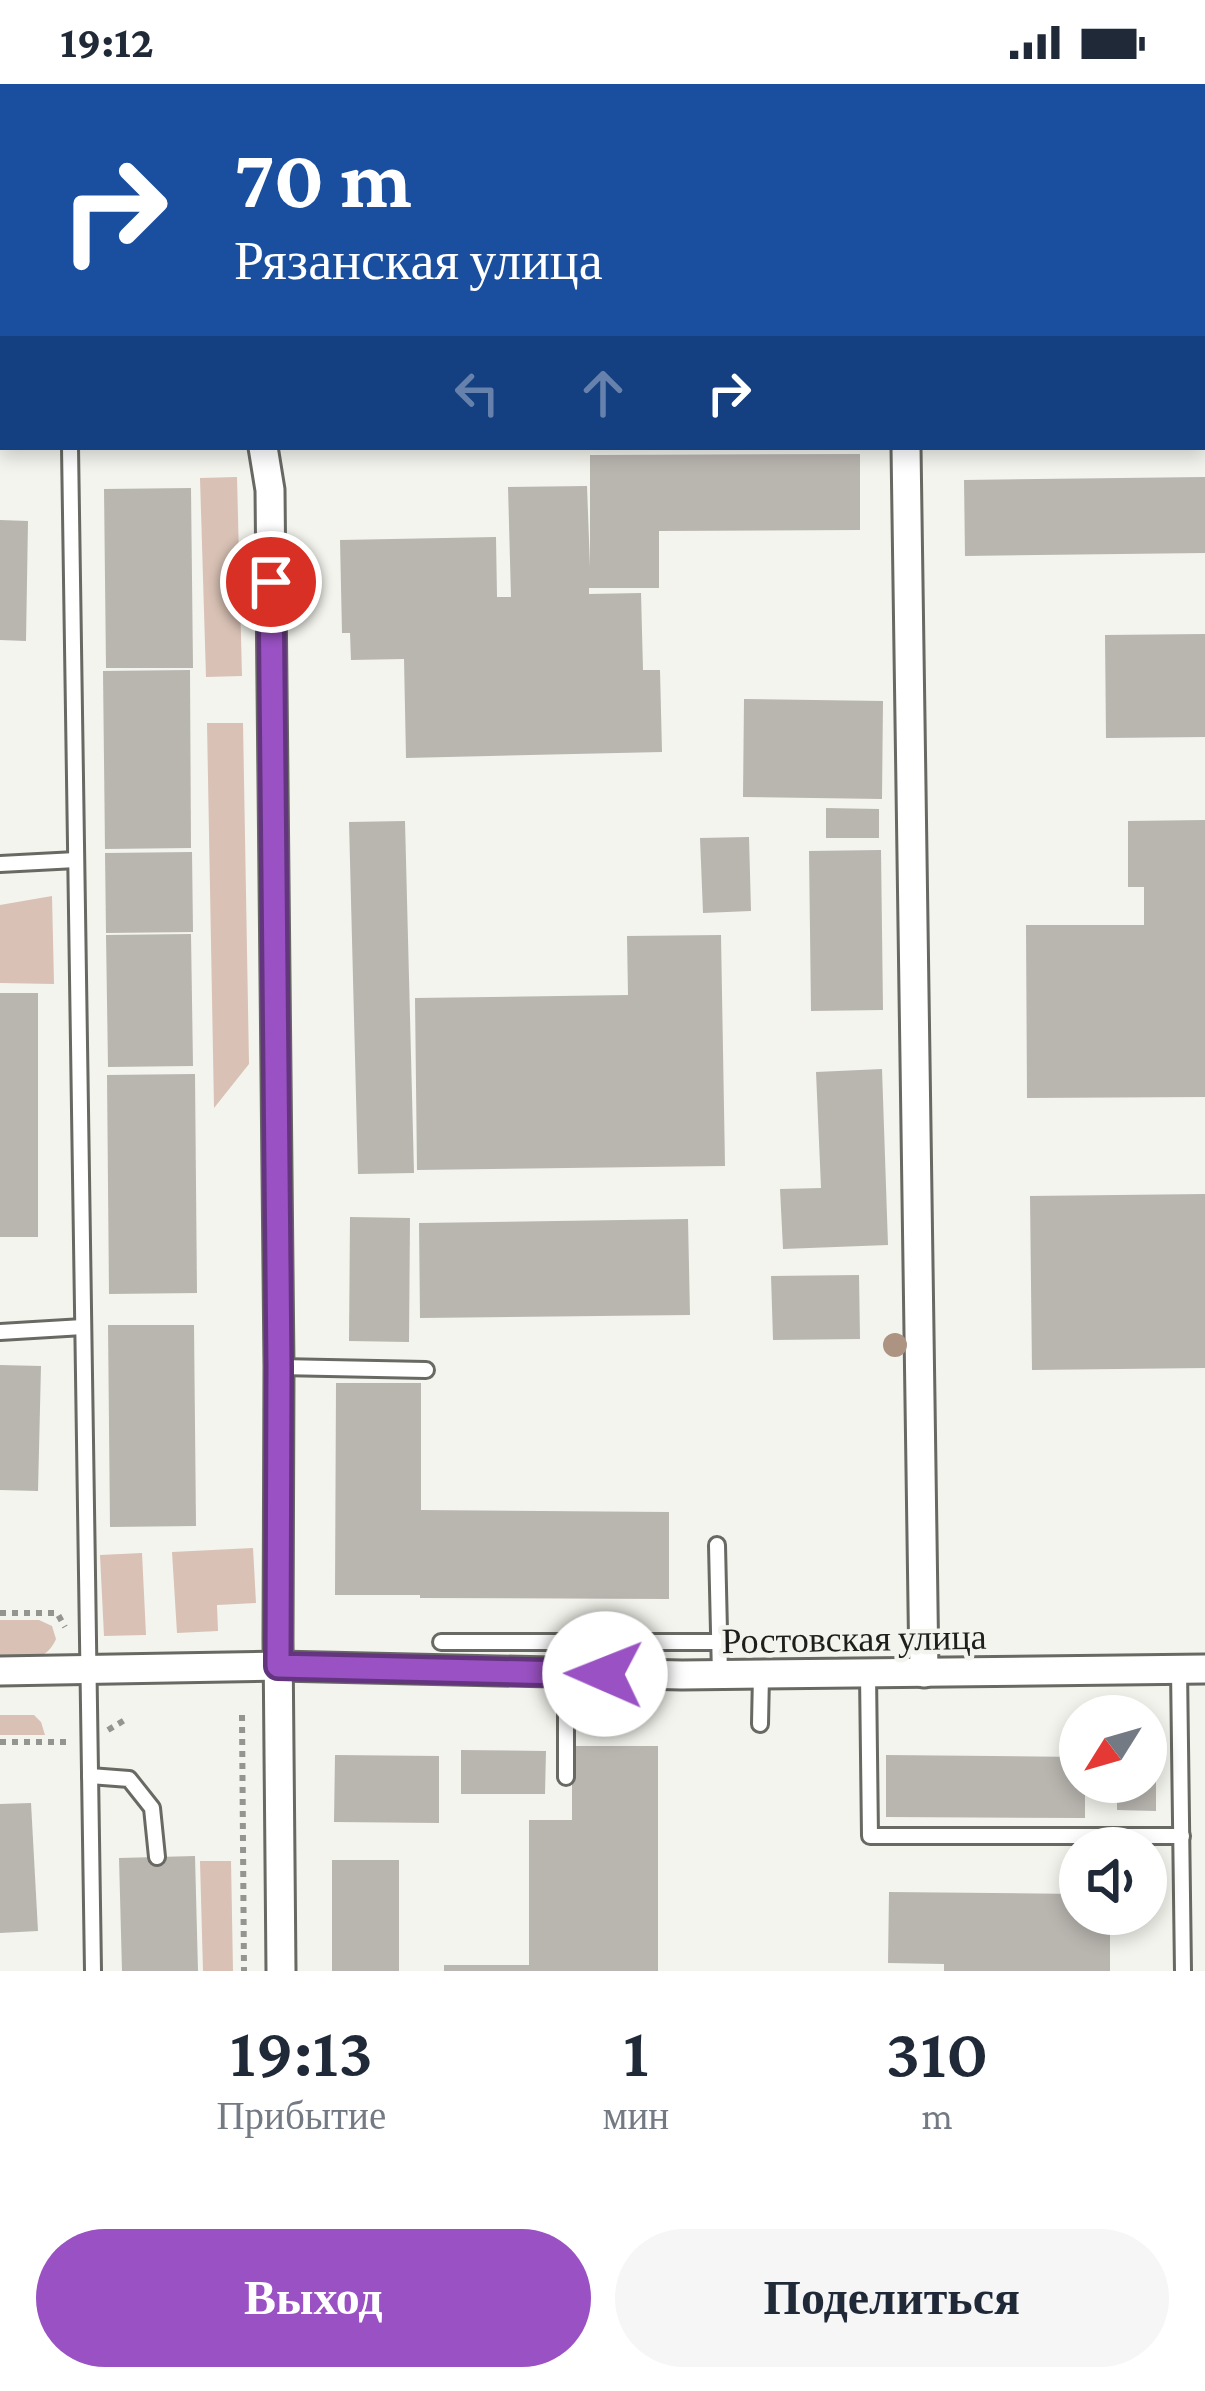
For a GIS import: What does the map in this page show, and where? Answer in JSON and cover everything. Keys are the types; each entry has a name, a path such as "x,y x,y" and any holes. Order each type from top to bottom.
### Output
{"street":[{"path":"263,450 270,490 281,1971"},
{"path":"906,450 924,1673"},
{"name":"Ростовская улица","path":"0,1671 278,1666 760,1675 1192,1669"}],"lane":[{"path":"70,450 92,1971"},
{"path":"0,863 76,860"},
{"path":"0,1332 83,1327"},
{"path":"279,1367 426,1370"},
{"path":"717,1545 720,1675"},
{"path":"441,1642 720,1642"},
{"path":"1184,1971 1181,1836 1192,1669"},
{"path":"566,1673 566,1777"},
{"path":"868,1674 870,1836 1181,1836"},
{"path":"760,1675 760,1724"},
{"path":"90,1776 129,1779 152,1808 157,1857"}],"path":[{"path":"0,1613 58,1613 67,1630"},
{"path":"242,1715 244,1971"},
{"path":"0,1742 89,1742"}],"shaded area":[{"path":"237,477 242,676 206,677 200,478"},
{"path":"207,723 243,723 249,1064 214,1108"},
{"path":"52,896 54,984 0,983 0,905"},
{"path":"253,1548 256,1603 217,1605 218,1631 177,1633 172,1552"},
{"path":"142,1553 146,1635 104,1636 100,1555"},
{"path":"0,1620 39,1620 52,1626 56,1639 40,1656 0,1659"},
{"path":"0,1715 34,1715 45,1735 0,1735"},
{"path":"200,1861 231,1861 233,1971 203,1971"}],"building":[{"path":"860,454 860,530 659,531 659,588 589,588 589,594 641,593 643,670 660,670 662,752 406,758 404,659 351,660 350,633 342,633 340,540 496,537 497,597 511,597 508,487 587,486 590,567 590,455"},
{"path":"1205,477 1205,553 965,556 964,480"},
{"path":"191,488 193,668 106,668 104,489"},
{"path":"0,520 28,521 26,641 0,640"},
{"path":"1205,634 1205,737 1106,738 1105,635"},
{"path":"190,670 191,848 105,849 103,671"},
{"path":"744,699 883,701 882,799 743,797"},
{"path":"826,808 879,809 879,838 826,838"},
{"path":"1205,820 1205,1097 1027,1098 1026,925 1144,925 1144,887 1128,887 1128,821"},
{"path":"405,821 414,1173 358,1174 349,822"},
{"path":"749,837 751,911 703,913 700,838"},
{"path":"881,850 883,1010 811,1011 809,851"},
{"path":"192,852 193,932 106,933 105,853"},
{"path":"191,934 193,1066 108,1067 106,935"},
{"path":"721,935 725,1166 417,1170 415,998 628,995 627,936"},
{"path":"0,993 38,993 38,1237 0,1237"},
{"path":"882,1069 888,1245 783,1249 780,1189 821,1188 816,1072"},
{"path":"195,1074 197,1293 109,1294 107,1075"},
{"path":"1205,1194 1205,1368 1032,1370 1030,1196"},
{"path":"350,1217 410,1218 409,1342 349,1341"},
{"path":"688,1219 690,1315 420,1318 419,1223"},
{"path":"859,1275 860,1339 773,1340 771,1276"},
{"path":"108,1325 194,1325 196,1526 110,1527"},
{"path":"0,1365 41,1366 38,1491 0,1490"},
{"path":"336,1383 421,1383 421,1510 669,1512 669,1599 335,1595"},
{"path":"572,1746 658,1746 658,1971 444,1971 444,1965 529,1965 529,1820 572,1820"},
{"path":"461,1750 546,1751 545,1794 461,1794"},
{"path":"335,1755 439,1756 439,1823 334,1822"},
{"path":"886,1755 1059,1757 1059,1803 1085,1803 1085,1818 886,1817"},
{"path":"31,1803 38,1931 0,1933 0,1804"},
{"path":"1117,1803 1156,1803 1156,1811 1117,1810"},
{"path":"195,1856 198,1971 122,1971 119,1858"},
{"path":"332,1860 399,1860 399,1971 332,1971"},
{"path":"889,1892 1059,1894 1059,1935 1110,1935 1110,1971 944,1971 944,1964 888,1963"}],"route":[{"path":"271,582 278,1666 605,1674"}]}
